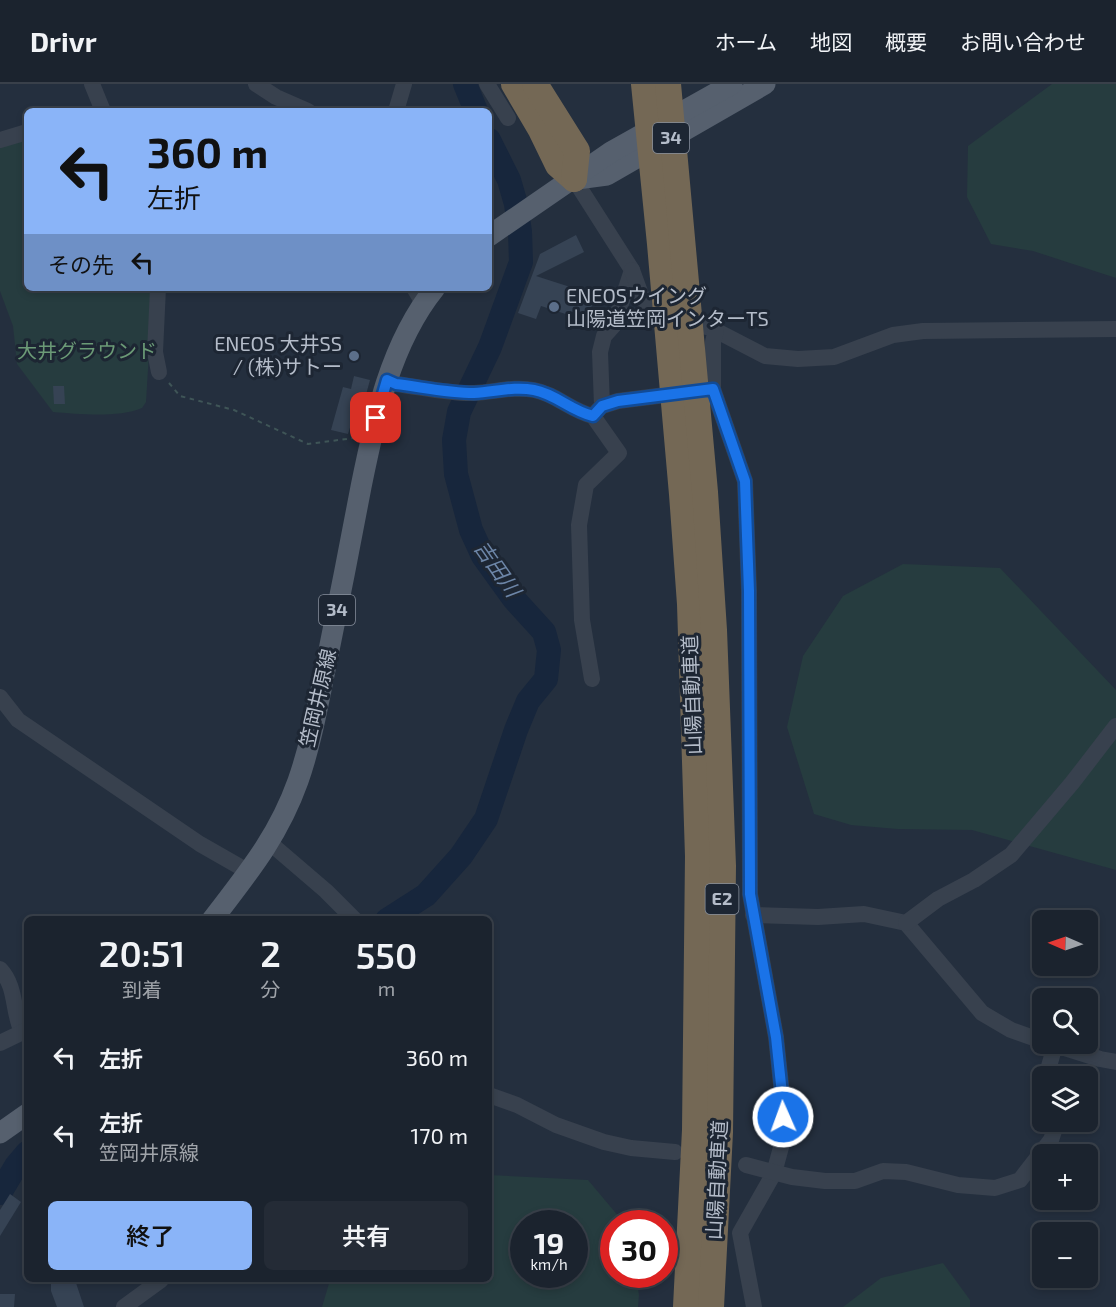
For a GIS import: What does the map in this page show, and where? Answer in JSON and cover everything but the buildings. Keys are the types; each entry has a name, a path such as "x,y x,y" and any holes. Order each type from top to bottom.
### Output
{"highway":[{"path":"514,84 558,165 574,179"},
{"path":"535,84 577,151 574,179"},
{"name":"山陽自動車道","path":"643,87 669,343 694,493 690,604 698,856 695,1130 686,1307"},
{"name":"山陽自動車道","path":"643,87 694,493 714,630 723,866 720,1132 711,1307"}],"main road":[{"name":"34","path":"494,232 611,152 732,84"},
{"name":"34","path":"574,179 608,175 765,84"},
{"name":"笠岡井原線","path":"215,916 270,843 298,780 314,725 371,439 387,380 424,293"},
{"path":"0,1133 24,1116"}],"street":[{"path":"92,84 97,108"},
{"path":"256,84 276,97 301,108"},
{"path":"397,108 404,84"},
{"path":"486,84 508,118"},
{"path":"0,140 24,133"},
{"path":"574,179 632,270 648,314 716,330 765,356 834,357 893,335 923,331 1116,329"},
{"path":"592,679 582,620 579,525 586,485 619,453 598,411 600,352 604,336 614,325 632,270"},
{"path":"158,291 155,352 159,372"},
{"path":"716,330 713,342 713,389 745,481 750,602 750,894 776,1037 782,1094 783,1140 774,1173 740,1233 754,1307"},
{"path":"387,380 396,384 466,392 510,388 533,389 547,393 573,409 598,411 618,401 713,389"},
{"path":"0,697 18,720 200,844 249,872"},
{"path":"906,923 938,899 974,880 1011,855 1072,783 1116,726"},
{"path":"270,843 326,891 351,916"},
{"path":"753,915 818,917 864,914 906,923 982,1013 1011,1030 1032,1037"},
{"path":"0,969 12,986 19,1026 24,1030"},
{"path":"0,1043 24,1031"},
{"path":"1084,1054 1116,1062"},
{"path":"492,1096 517,1105 556,1125 604,1142 631,1148 675,1152"},
{"path":"746,1165 792,1177 835,1181 855,1181 883,1171 906,1172 958,1185 995,1188 1020,1180 1051,1140 1054,1132"},
{"path":"124,1307 158,1282"}],"path":[{"path":"159,372 180,396 234,410 309,444 349,438 371,439"}],"green space":[{"path":"1052,84 1116,84 1116,278 1033,251 991,244 967,197 968,146"},
{"name":"大井グラウンド","path":"24,136 24,291 153,291 146,402 142,408 110,414 53,412 17,364 13,326 0,291 0,144"},
{"path":"903,564 1000,568 1116,690 1116,870 972,830 898,829 851,825 814,814 787,727 803,656 843,596"},
{"path":"492,1175 588,1180 613,1210 600,1210 600,1288 638,1288 638,1307 322,1307 329,1282 492,1282"},
{"path":"943,1263 970,1300 970,1307 843,1307 881,1278"}],"waterway":[{"name":"吉田川","path":"465,84 475,108"},
{"name":"吉田川","path":"393,916 426,895 461,856 486,819 528,701 546,679 549,650 544,632 514,599 483,556 471,530 456,474 454,440 459,412 490,347 521,262 516,204 509,180 492,146"},
{"name":"吉田川","path":"0,1193 24,1157"}],"place":[{"name":"ENEOSウイング 山陽道笠岡インターTS","path":"554,307"},
{"name":"ENEOS 大井SS / (株)サトー","path":"354,356"}],"route":[{"path":"376,418 387,380 396,384 474,393 510,388 533,389 560,399 583,414 593,416 602,406 618,401 713,389 745,481 749,591 750,894 776,1037 783,1117"}]}
